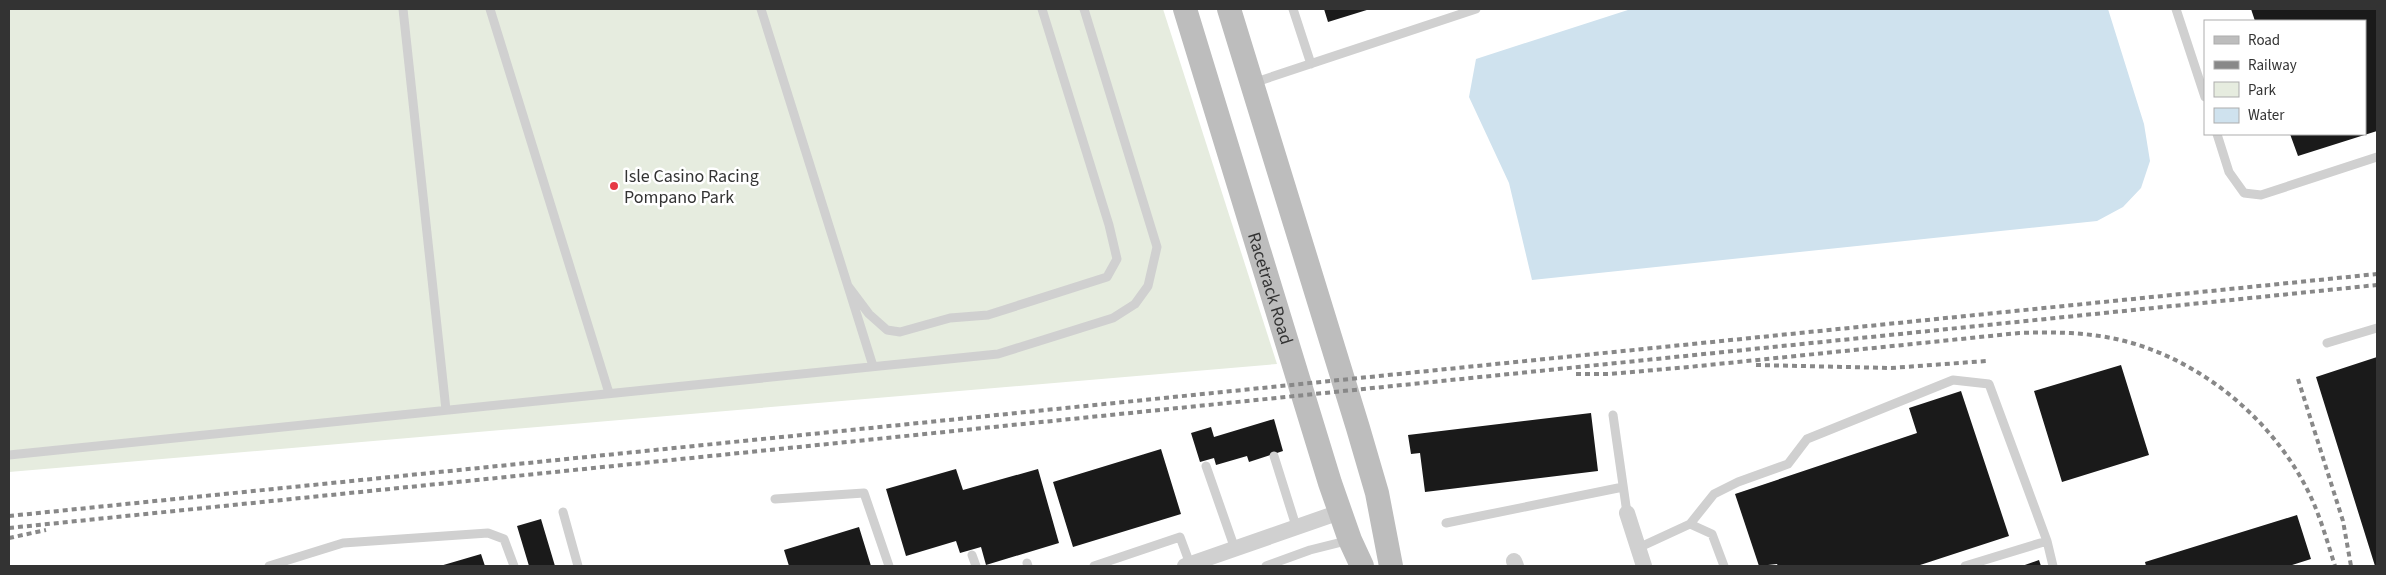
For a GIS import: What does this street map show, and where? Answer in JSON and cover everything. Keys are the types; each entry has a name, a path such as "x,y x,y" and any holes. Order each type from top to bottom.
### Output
{"street":[{"name":"Racetrack Road","path":"1185,9 1340,512 1362,566"},
{"path":"1228,15 1252,83 1363,445 1382,516 1391,566"},
{"path":"1187,565 1340,512"},
{"path":"1627,513 1644,566"}],"lane":[{"path":"403,9 446,410"},
{"path":"490,9 609,393"},
{"path":"761,9 873,366"},
{"path":"848,286 869,314 887,330 900,332 950,318 988,315 1107,278 1117,259 1109,225 1042,9"},
{"path":"9,455 998,354 1113,318 1135,304 1148,286 1157,247 1084,9"},
{"path":"1293,9 1311,64"},
{"path":"1252,83 1476,9"},
{"path":"2176,9 2204,94"},
{"path":"2217,135 2229,172 2244,193 2261,194 2276,191 2377,157"},
{"path":"2327,343 2377,328"},
{"path":"1638,548 1690,524 1714,494 1738,482 1788,464 1807,438 1900,403 1953,380 1989,384 2047,541 2053,566"},
{"path":"1613,415 1627,513"},
{"path":"1274,456 1296,526"},
{"path":"1206,466 1235,549"},
{"path":"1446,524 1623,487"},
{"path":"775,499 864,493 888,566"},
{"path":"563,512 578,566"},
{"path":"1690,524 1712,534 1724,566"},
{"path":"268,566 343,543 488,533 504,539 514,566"},
{"path":"1094,566 1180,537 1187,565"},
{"path":"1266,566 1310,550 1350,540"},
{"path":"1964,566 2047,541"},
{"path":"972,555 976,566"}],"green space":[{"name":"Isle Casino Racing Pompano Park","path":"9,9 1163,9 1277,364 9,472"}],"water":[{"path":"1631,9 2108,9 2144,124 2150,161 2141,188 2123,207 2097,221 1532,280 1509,183 1469,97 1476,59"}],"building":[{"path":"1324,9 1370,9 1328,22"},
{"path":"2251,9 2377,9 2377,131 2366,134 2366,20 2255,20"},
{"path":"2290,135 2364,135 2298,156"},
{"path":"2377,357 2377,566 2375,566 2316,377"},
{"path":"2121,365 2149,455 2062,482 2034,391"},
{"path":"1961,391 2009,536 1917,566 1778,566 1777,564 1759,566 1735,494 1917,433 1909,408"},
{"path":"1591,413 1598,471 1425,492 1420,453 1411,454 1408,435"},
{"path":"1274,419 1283,451 1249,462 1247,456 1216,465 1214,458 1200,462 1191,433 1211,427 1214,437"},
{"path":"1161,449 1181,514 1073,547 1053,482"},
{"path":"956,469 963,490 1038,469 1059,543 986,565 981,547 960,553 956,541 906,556 886,489"},
{"path":"2297,515 2311,559 2289,566 2146,566 2145,562"},
{"path":"541,519 555,566 529,566 517,526"},
{"path":"859,527 871,566 789,566 784,550"},
{"path":"481,554 485,566 440,566"},
{"path":"2039,560 2041,566 2022,566"}],"railway":[{"path":"9,516 2377,274"},
{"path":"9,528 2377,285"},
{"path":"1576,374 1609,374 1689,367 2019,333 2084,334 2138,345 2198,372 2225,391 2250,413 2272,437 2292,463 2308,491 2320,519 2335,566"},
{"path":"1756,365 1891,368 1986,361"},
{"path":"2298,379 2343,521 2351,566"},
{"path":"9,538 46,530"}],"place":[{"name":"Isle Casino Racing Pompano Park","path":"614,186"}]}
